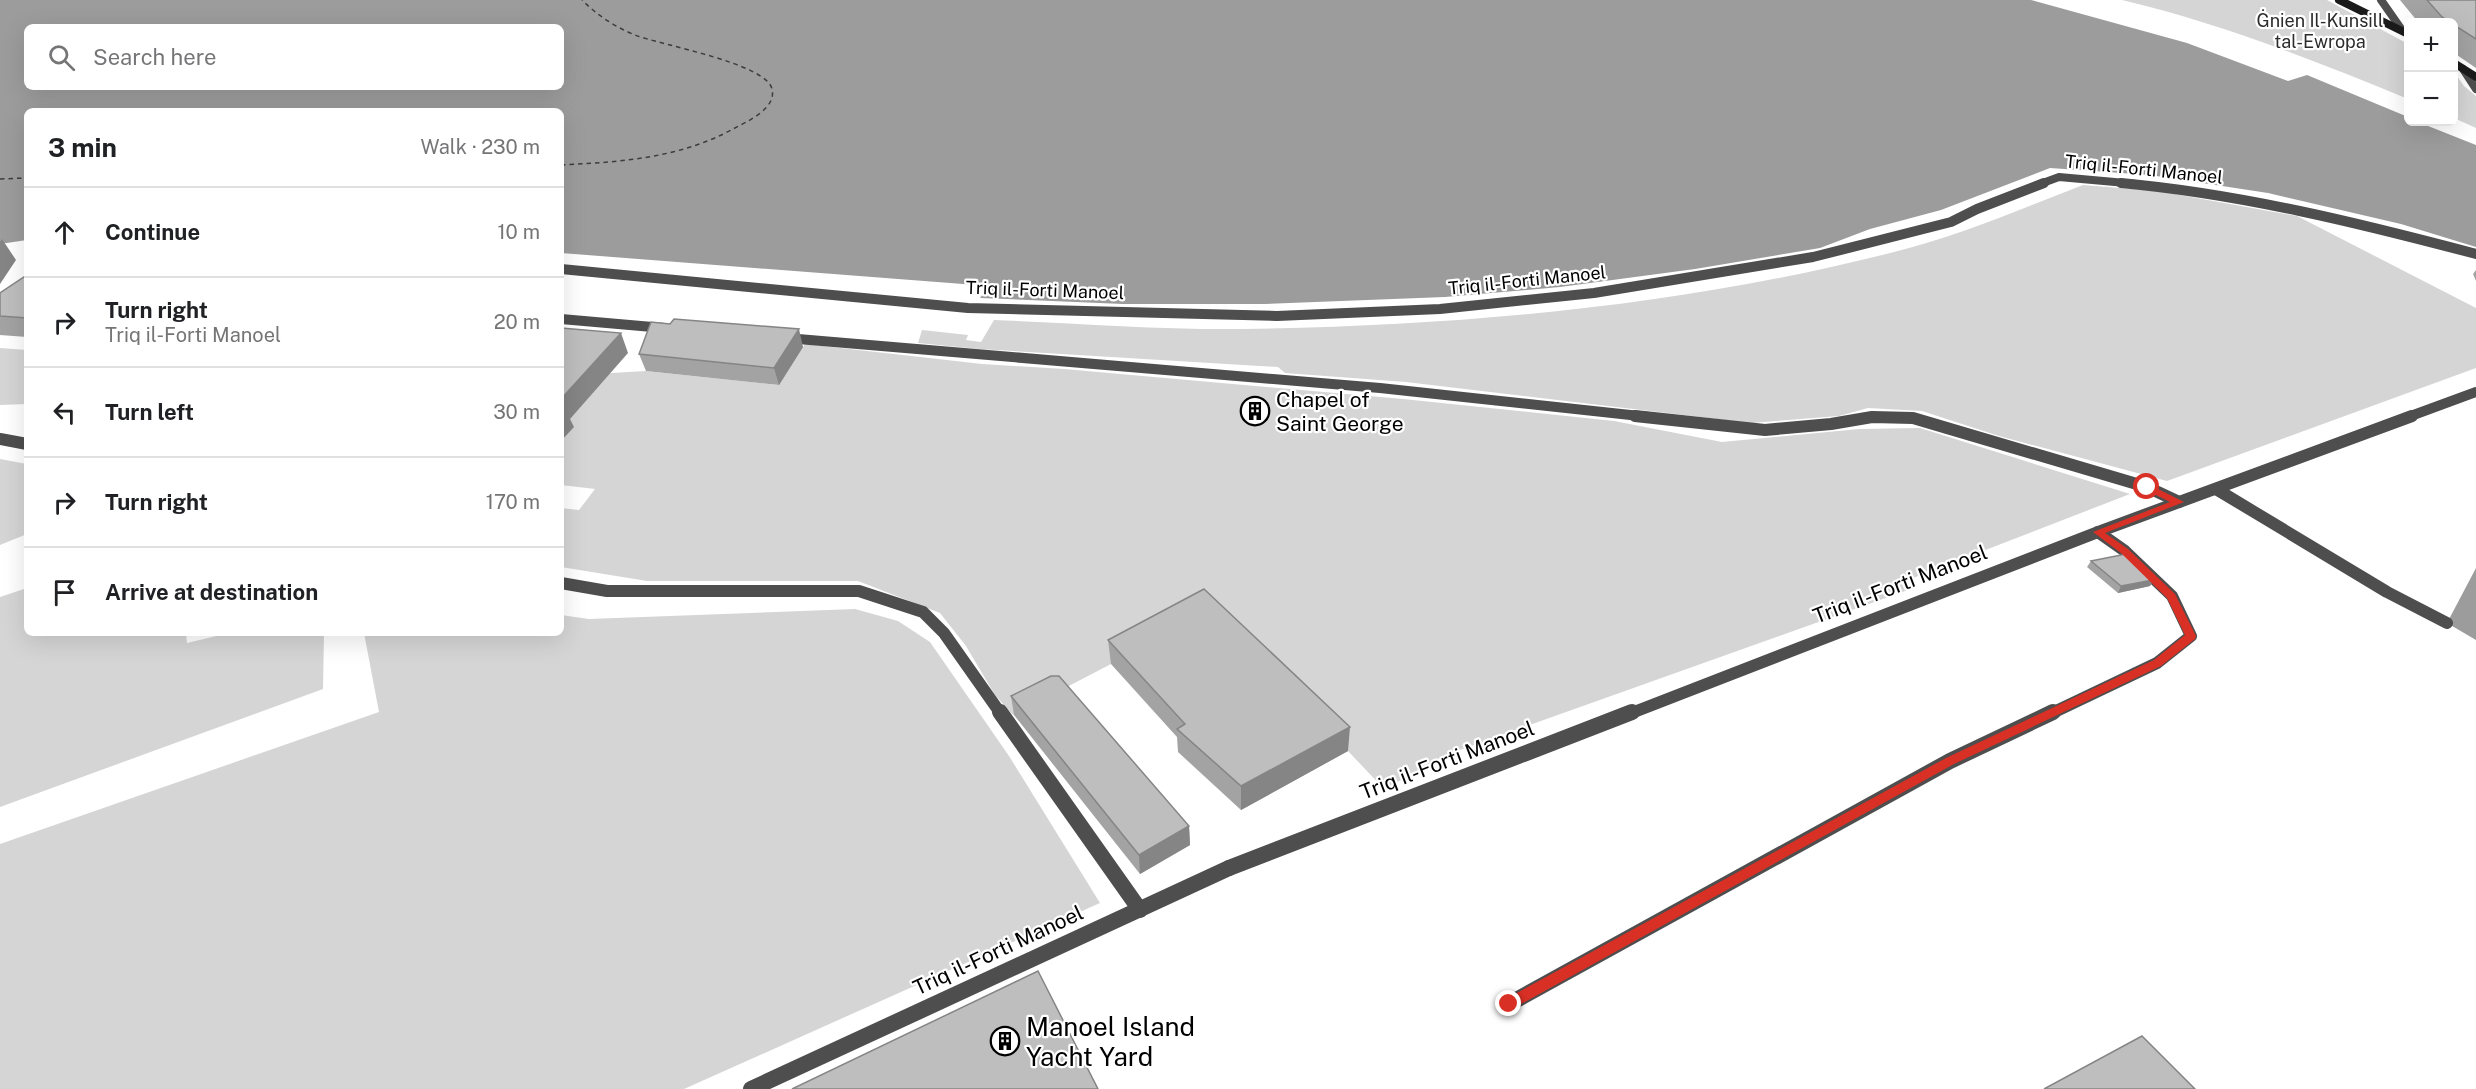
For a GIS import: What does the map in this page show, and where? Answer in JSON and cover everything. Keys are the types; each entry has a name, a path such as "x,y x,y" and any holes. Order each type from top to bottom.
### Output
{"main road":[{"path":"2338,0 2404,32"},
{"path":"2458,66 2476,77"}],"street":[{"path":"2381,0 2404,31"},
{"path":"2463,69 2476,89"},
{"name":"Triq il-Forti Manoel","path":"564,269 968,308 1277,316 1440,309 1594,293 1813,257 1951,222 1977,209 2059,177 2156,186 2244,200 2363,224 2476,254"},
{"path":"564,319 675,329"},
{"path":"778,338 1380,388 1765,430 1831,424 1872,417 1913,418 2147,487 2179,502"},
{"name":"Triq il-Forti Manoel","path":"751,1089 1229,868 2098,532 2476,392"},
{"path":"0,439 24,443"},
{"path":"2216,489 2387,592 2447,623"},
{"path":"1509,1004 1950,761 2157,663 2191,636 2172,596 2125,551 2098,532"},
{"path":"564,584 608,591 859,591 923,612 944,633 1140,910"}],"green space":[{"name":"Ġnien Il-Kunsill tal-Ewropa","path":"2122,0 2327,0 2404,42 2404,97 2231,31"},
{"path":"2458,78 2476,96 2476,128 2458,120"},
{"path":"2083,185 2158,191 2297,216 2476,308 2476,368 2167,481 1999,436 1922,411 1868,408 1839,416 1751,423 1406,382 1285,373 1278,367 979,349 918,343 922,330 968,335 966,340 981,342 994,320 1244,329 1408,323 1572,310 1734,286 1815,271 1894,252 1966,230"},
{"path":"805,344 982,364 1064,369 1403,399 1614,421 1722,442 1859,429 1920,428 2130,494 1900,583 1908,590 1457,751 1384,789 1348,751 1111,664 1013,715 995,695 966,646 940,613 858,581 647,581 564,567 564,508 579,510 595,489 564,485 564,383 611,373 646,371 778,385"},
{"path":"0,348 24,350 24,404 0,405"},
{"path":"0,459 24,463 24,535 0,545"},
{"path":"24,589 24,636 186,636 187,643 216,636 324,636 323,689 0,807 0,597"},
{"path":"855,609 898,621 930,642 1009,756 1100,903 684,1089 0,1089 0,844 379,712 365,636 564,636 564,615 589,619"}],"shaded area":[{"path":"0,0 2031,0 2187,43 2288,81 2307,75 2404,115 2404,126 2428,126 2476,145 2476,247 2401,224 2268,193 2150,175 2050,168 1941,210 1870,229 1820,248 1695,269 1560,287 1445,297 1265,304 1123,304 980,298 989,286 564,253 564,108 24,108 24,240 0,244"},
{"path":"2476,568 2476,640 2447,623"}],"building":[{"path":"2427,0 2476,0 2476,39 2458,28 2458,18 2442,17"},
{"path":"24,277 24,318 0,316 0,293"},
{"path":"674,319 799,329 774,368 639,354 651,322 670,324"},
{"path":"564,328 621,333 564,396"},
{"path":"2126,554 2153,580 2121,586 2091,561"},
{"path":"1204,589 1350,727 1241,786 1177,729 1185,724 1108,640"},
{"path":"1051,676 1059,676 1189,826 1139,855 1011,696"},
{"name":"Manoel Island Yacht Yard","path":"1038,971 1098,1089 792,1089"},
{"path":"2142,1036 2195,1089 2044,1089"}],"ferry route":[{"path":"564,165 650,157 692,146 713,139 752,119 765,109 772,96 772,89 765,80 752,71 711,56 635,35 607,20 582,0"},
{"path":"0,179 24,178"}],"place":[{"name":"Chapel of Saint George","path":"1255,411"},
{"name":"Manoel Island Yacht Yard","path":"1005,1041"}],"route":[{"path":"1509,1004 1950,761 2157,663 2191,636 2172,596 2125,551 2098,532 2179,502 2147,487"}]}
